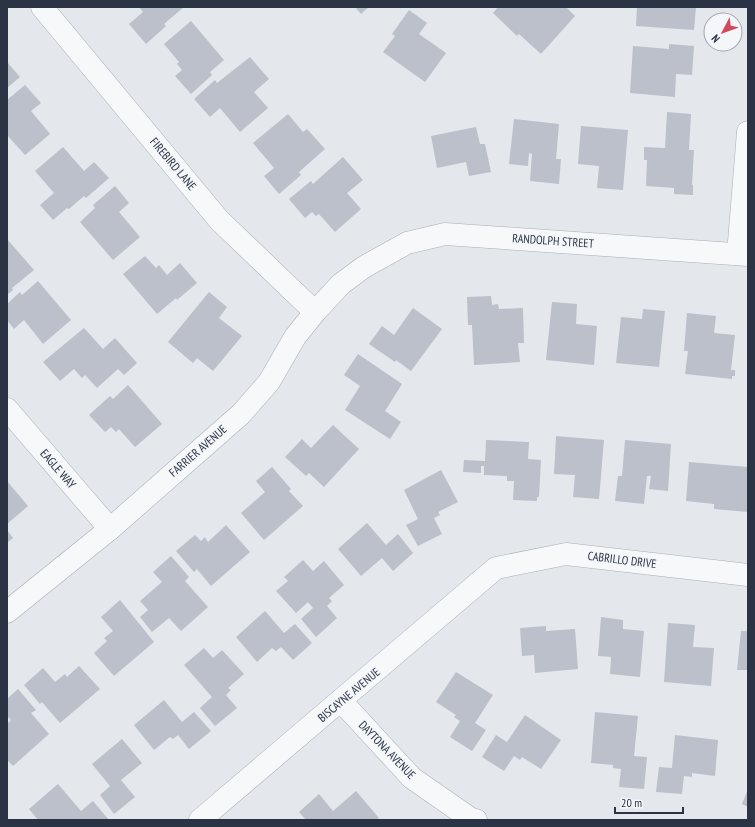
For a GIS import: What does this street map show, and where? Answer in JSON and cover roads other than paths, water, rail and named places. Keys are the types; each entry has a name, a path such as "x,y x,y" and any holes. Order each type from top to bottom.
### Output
{"street":[{"name":"FIREBIRD LANE","path":"42,7 219,220 315,312"},
{"path":"743,255 748,132"},
{"name":"RANDOLPH STREET","path":"364,266 407,243 445,234 743,255"},
{"name":"FARRIER AVENUE","path":"7,612 110,529 241,414 269,382 295,337 315,312 341,284 364,266"},
{"name":"EAGLE WAY","path":"7,409 110,529"},
{"name":"CABRILLO DRIVE","path":"496,568 566,554 748,575"},
{"name":"BISCAYNE AVENUE","path":"200,820 496,568"},
{"name":"DAYTONA AVENUE","path":"341,701 412,778 471,819 476,820"}]}
